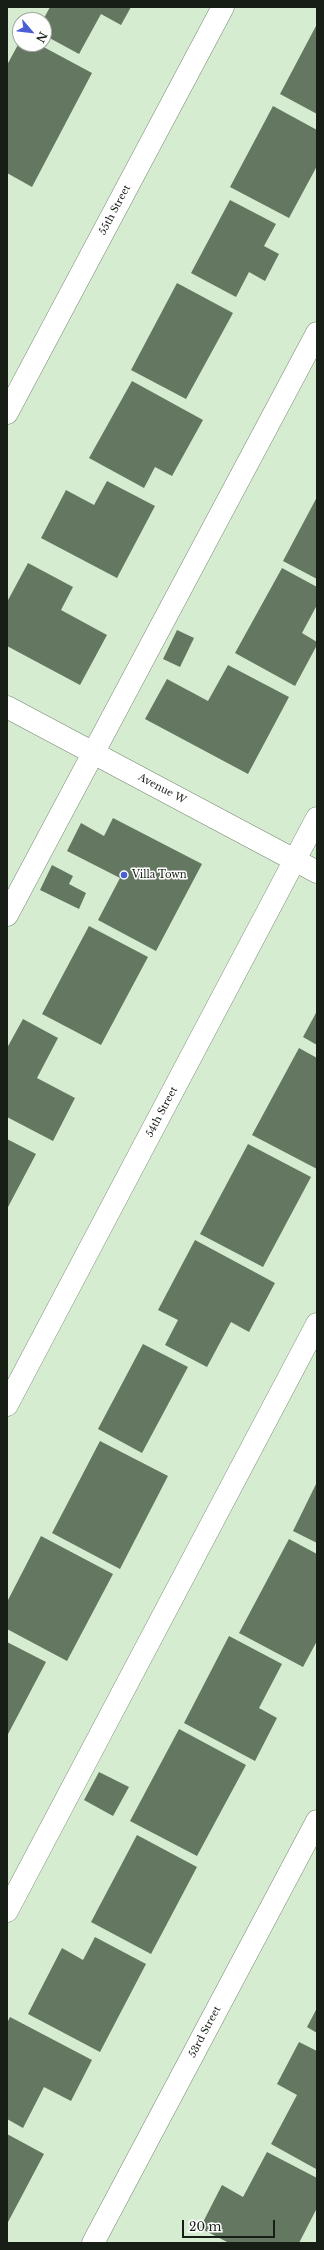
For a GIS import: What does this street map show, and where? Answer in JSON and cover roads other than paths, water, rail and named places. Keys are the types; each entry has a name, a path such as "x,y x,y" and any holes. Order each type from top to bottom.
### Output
{"street":[{"name":"55th Street","path":"7,413 223,7"},
{"path":"7,915 317,332"},
{"name":"Avenue W","path":"7,707 317,872"},
{"name":"54th Street","path":"7,1405 317,818"},
{"path":"7,1911 317,1324"},
{"name":"53rd Street","path":"93,2243 317,1821"}],"place":[{"name":"Villa Town","path":"124,875"}]}
